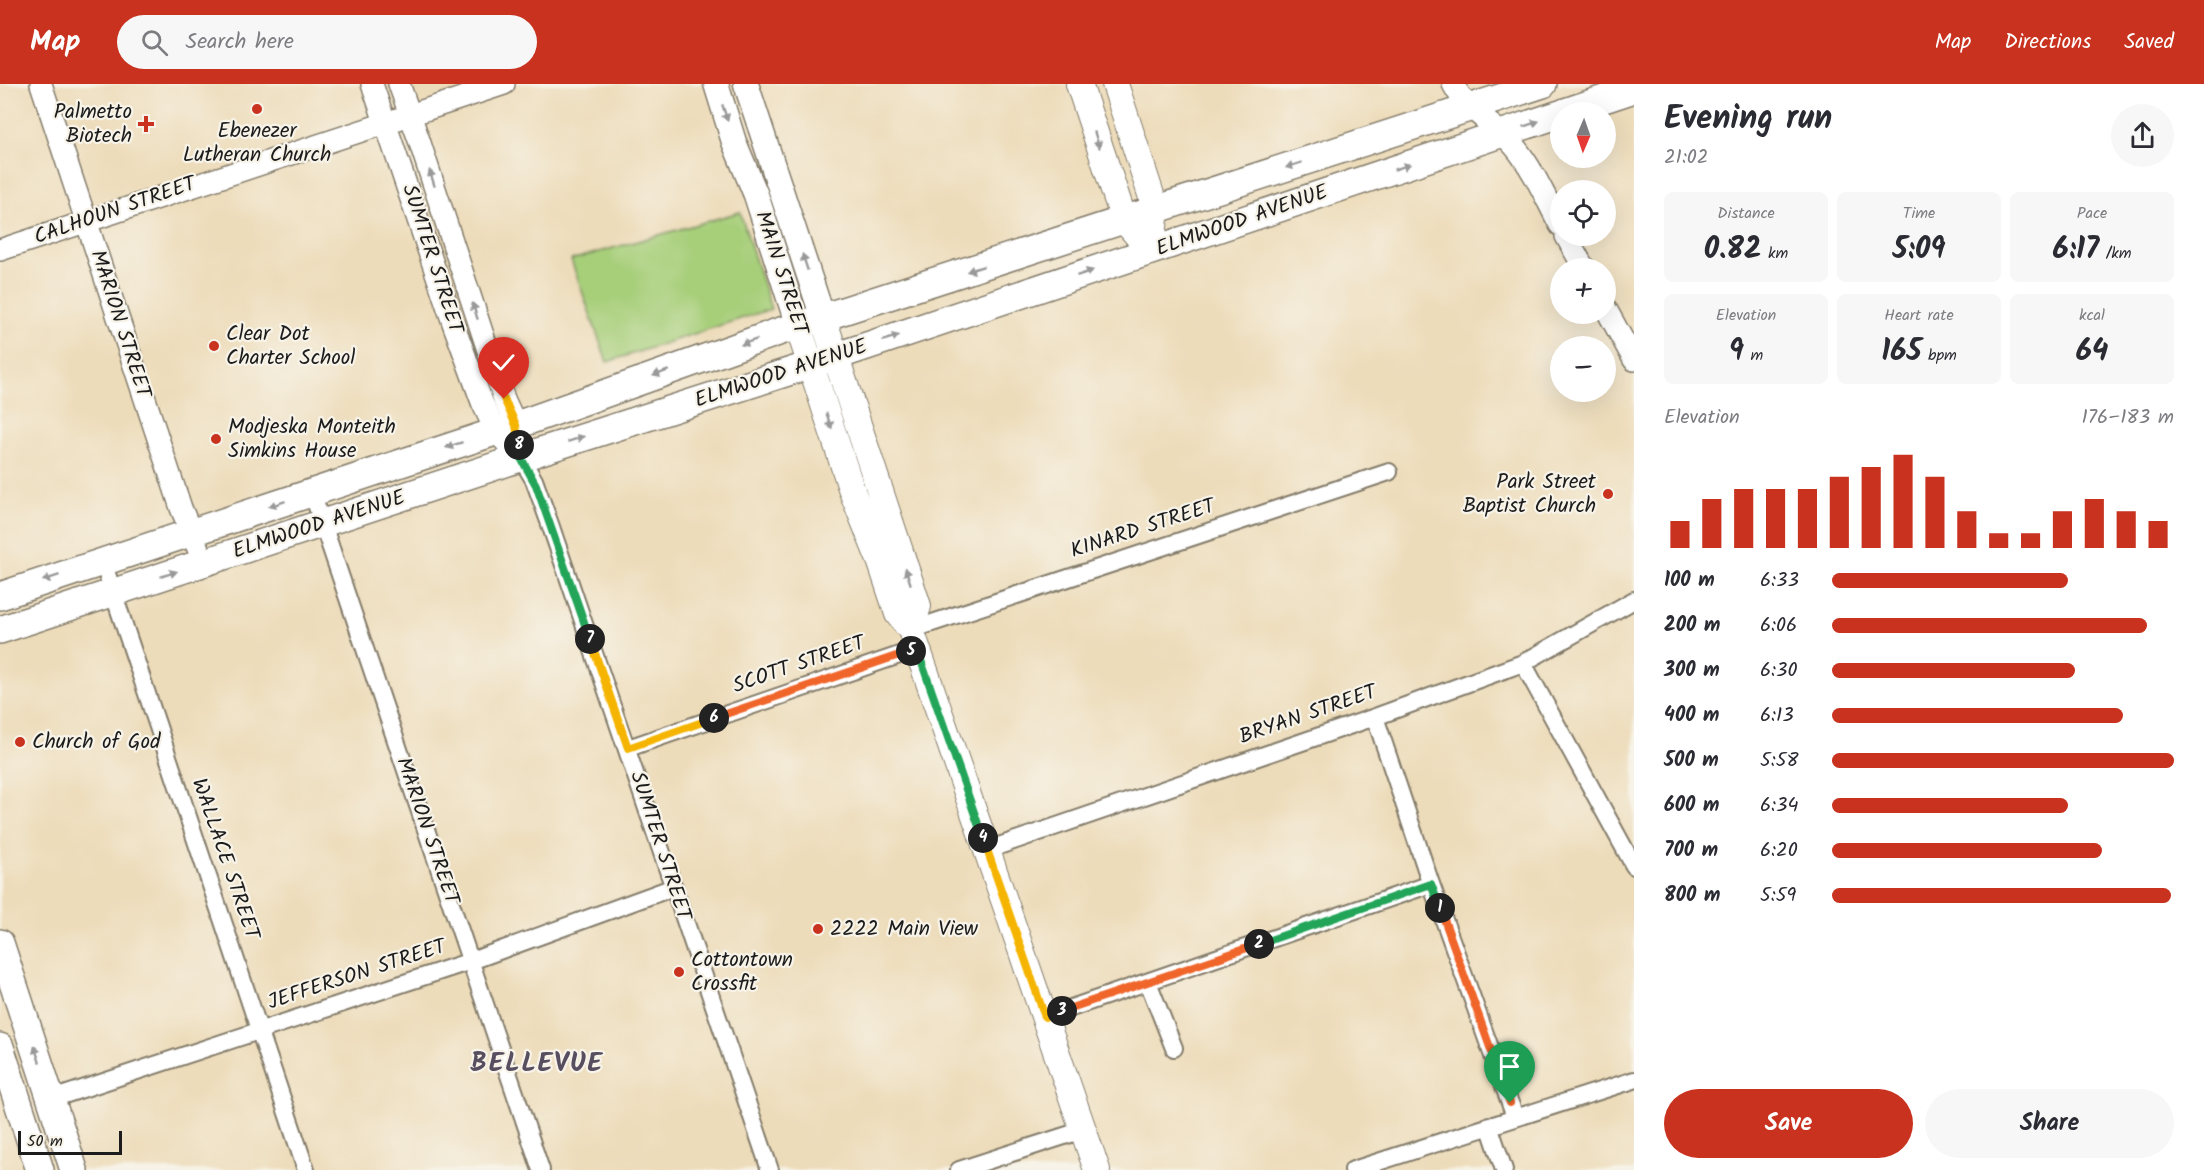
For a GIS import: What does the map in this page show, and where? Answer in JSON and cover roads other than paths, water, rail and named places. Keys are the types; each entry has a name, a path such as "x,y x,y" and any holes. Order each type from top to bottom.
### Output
{"highway":[{"name":"ELMWOOD AVENUE","path":"0,596 506,428 811,322 1544,84"},
{"path":"1595,102 1634,89"},
{"name":"ELMWOOD AVENUE","path":"0,630 836,357 1550,117"},
{"path":"0,943 73,1166"},
{"path":"0,1047 41,1170"}],"main road":[{"name":"MAIN STREET","path":"716,84 734,142 811,322 836,357 918,606 914,639"},
{"name":"MAIN STREET","path":"746,84 811,322 810,365 852,491 898,614 914,639 1097,1170"},
{"path":"1079,84 1124,220 1151,251"},
{"path":"1115,84 1156,210 1151,251"}],"street":[{"name":"MARION STREET","path":"40,84 181,508 204,562"},
{"name":"SUMTER STREET","path":"372,84 453,323 536,485 628,748 770,1170"},
{"name":"SUMTER STREET","path":"399,84 504,399 506,428"},
{"name":"CALHOUN STREET","path":"0,249 504,84"},
{"path":"1453,84 1470,108 1515,146 1550,207"},
{"path":"1614,324 1634,360"},
{"name":"KINARD STREET","path":"914,639 1389,472"},
{"name":"MARION STREET","path":"312,492 541,1170"},
{"name":"WALLACE STREET","path":"103,561 306,1170"},
{"name":"BRYAN STREET","path":"987,850 1375,717 1523,663 1634,600"},
{"name":"SCOTT STREET","path":"628,748 914,639"},
{"path":"1523,663 1634,866"},
{"path":"1375,717 1431,884 1515,1117"},
{"path":"1045,1017 1431,884"},
{"name":"JEFFERSON STREET","path":"52,1099 471,961 674,887"},
{"path":"1148,982 1174,1048"},
{"path":"1353,1170 1634,1080"},
{"path":"1489,1125 1504,1170"},
{"path":"959,1170 1083,1130"},
{"path":"41,1170 73,1166"}],"place":[{"name":"Ebenezer Lutheran Church","path":"257,109"},
{"name":"Palmetto Biotech","path":"146,124"},
{"name":"Clear Dot Charter School","path":"214,346"},
{"name":"Modjeska Monteith Simkins House","path":"216,439"},
{"name":"Park Street Baptist Church","path":"1608,494"},
{"name":"Church of God","path":"20,742"},
{"name":"2222 Main View","path":"818,929"},
{"name":"Cottontown Crossfit","path":"679,972"}],"district":[{"name":"BELLEVUE","path":"537,1063"}]}
